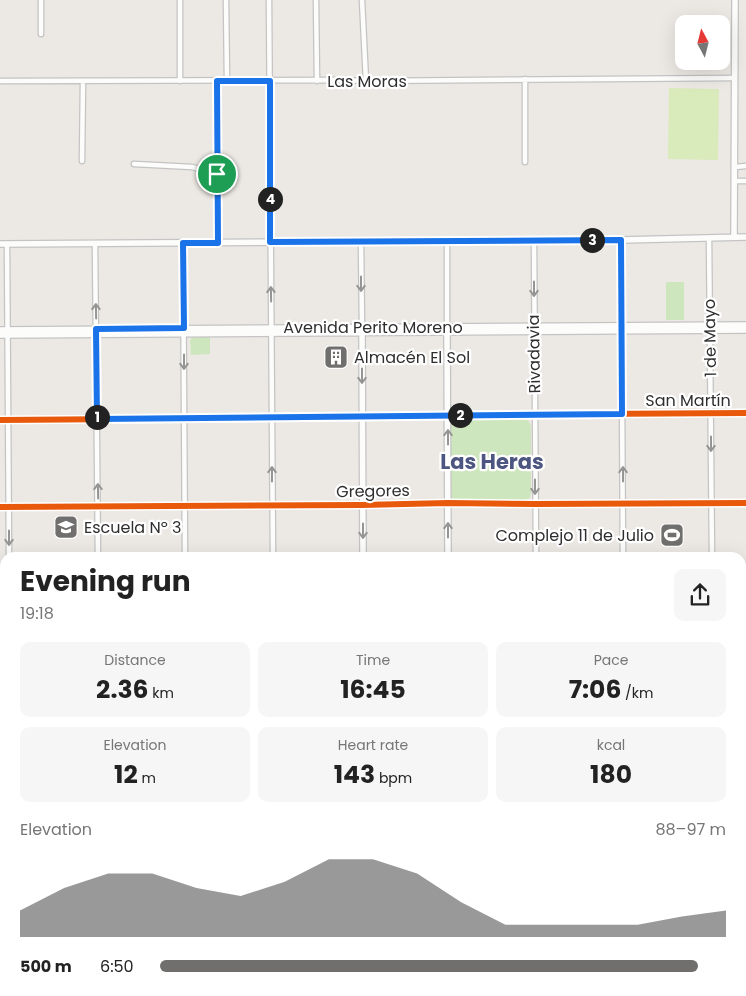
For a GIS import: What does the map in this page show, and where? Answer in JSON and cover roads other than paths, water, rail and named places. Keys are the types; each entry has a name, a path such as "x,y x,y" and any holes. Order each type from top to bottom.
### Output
{"street":[{"path":"41,0 41,34"},
{"path":"180,0 180,81"},
{"path":"226,0 226,81"},
{"path":"270,0 273,552"},
{"path":"316,0 317,80"},
{"path":"362,0 366,82"},
{"path":"734,237 735,0"},
{"name":"Las Moras","path":"0,81 317,80 366,82 735,78"},
{"path":"525,79 525,162"},
{"path":"82,161 83,81"},
{"path":"217,81 218,243"},
{"path":"134,164 187,166 217,174"},
{"path":"734,166 746,166"},
{"path":"734,181 746,181"},
{"path":"0,244 621,240 746,236"},
{"name":"1 de Mayo","path":"709,238 712,552"},
{"name":"Rivadavia","path":"534,240 536,552"},
{"path":"621,240 623,552"},
{"path":"447,241 448,552"},
{"path":"361,242 363,552"},
{"path":"183,243 186,552"},
{"path":"7,244 9,552"},
{"path":"95,244 98,552"},
{"name":"Avenida Perito Moreno","path":"710,328 746,325"},
{"name":"Avenida Perito Moreno","path":"0,330 8,332 96,332 710,328 746,330"},
{"name":"Avenida Perito Moreno","path":"0,335 8,332"},
{"name":"San Martín","path":"0,420 746,413"},
{"name":"Gregores","path":"0,507 448,503 746,503"}],"place":[{"name":"Almacén El Sol","path":"336,357"},
{"name":"Escuela Nº 3","path":"66,527"},
{"name":"Complejo 11 de Julio","path":"672,535"}],"district":[{"name":"Las Heras","path":"492,461"}]}
